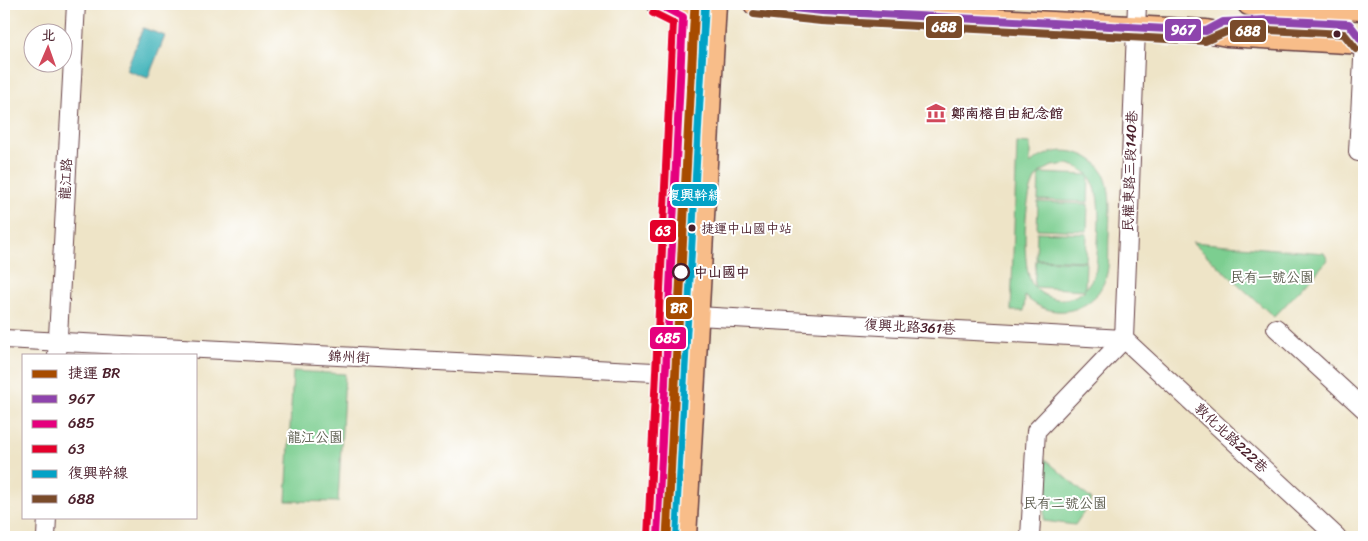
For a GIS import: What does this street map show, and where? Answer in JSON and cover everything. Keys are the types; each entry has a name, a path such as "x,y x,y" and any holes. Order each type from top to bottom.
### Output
{"main road":[{"path":"658,4 683,11 658,537"},
{"path":"685,537 715,4"},
{"path":"755,4 822,11 1136,27 1364,42"},
{"path":"1249,4 1364,10"}],"street":[{"name":"龍江路","path":"57,348 76,4"},
{"name":"民權東路三段140巷","path":"1124,339 1137,4"},
{"path":"1358,152 1364,42"},
{"name":"復興北路361巷","path":"697,316 1124,339"},
{"path":"1276,328 1364,409"},
{"name":"錦州街","path":"4,339 57,348 693,374"},
{"path":"1030,537 1036,431 1124,339"},
{"name":"敦化北路222巷","path":"1124,339 1337,537"},
{"path":"46,537 47,518"}],"green space":[{"path":"1017,143 1030,144 1030,164 1040,157 1056,152 1067,151 1087,157 1097,164 1104,174 1109,197 1108,267 1100,290 1082,306 1071,310 1047,309 1035,304 1025,296 1024,311 1011,311","holes":["1068,164 1079,168 1089,175 1039,173 1052,166","1039,174 1038,200 1088,202 1089,176 1094,184 1099,207 1096,269 1085,289 1086,262 1036,260 1034,287 1030,278 1025,248 1027,212 1034,182","1035,287 1085,290 1066,299 1053,298 1041,293"]},
{"path":"1038,202 1088,204 1087,231 1037,229"},
{"path":"1037,232 1087,234 1086,261 1036,259"},
{"name":"民有一號公園","path":"1192,242 1324,253 1328,260 1274,317"},
{"name":"龍江公園","path":"293,371 345,374 338,502 286,501"},
{"name":"民有二號公園","path":"1045,459 1092,500 1075,525 1044,521"}],"water":[{"path":"143,28 165,36 148,78 126,70"}],"railway":[{"path":"688,138 697,104"}],"metro line":[{"name":"BR","path":"667,537 695,4"}],"transit line":[{"name":"685","path":"658,4 683,17 658,537"},
{"name":"復興幹線","path":"675,536 705,4"},
{"name":"967","path":"755,4 822,11 1206,31 1223,22 1268,20 1349,24 1364,43"},
{"name":"63","path":"648,537 673,23 653,13"},
{"name":"688","path":"754,14 821,21 1205,41 1226,32 1268,30 1344,34 1356,49"}],"place":[{"name":"鄭南榕自由紀念館","path":"936,113"},
{"name":"捷運中山國中站","path":"692,228"},
{"name":"中山國中","path":"681,272"}]}
